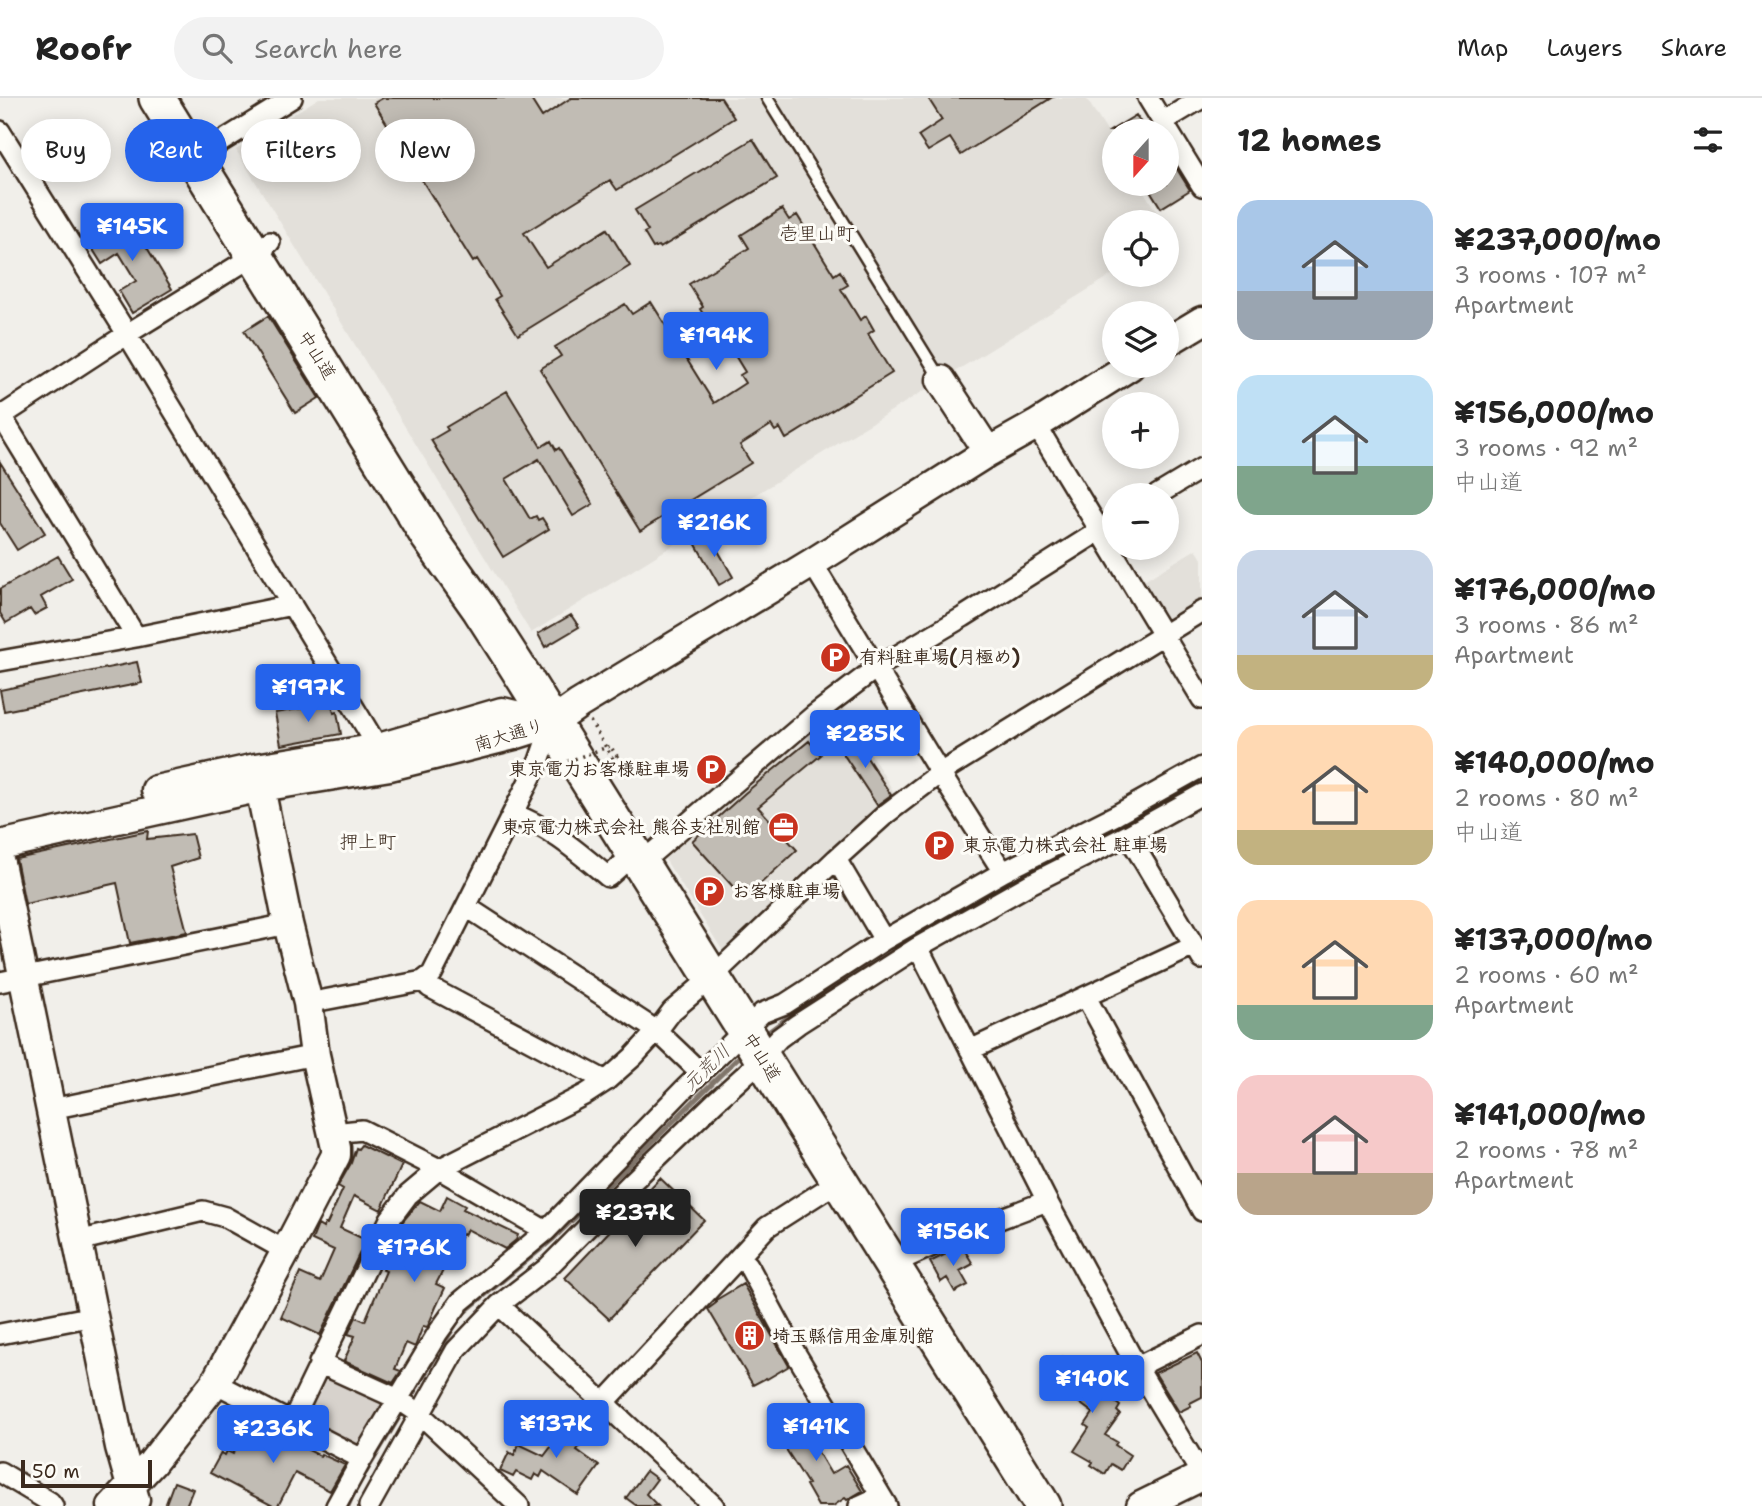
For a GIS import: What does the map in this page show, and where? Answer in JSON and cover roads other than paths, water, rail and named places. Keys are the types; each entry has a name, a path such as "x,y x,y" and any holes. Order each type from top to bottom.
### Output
{"highway":[{"name":"中山道","path":"157,98 263,248"},
{"name":"中山道","path":"180,98 193,119"},
{"name":"中山道","path":"227,179 263,248 429,537 480,609 638,858 1043,1506"}],"street":[{"path":"227,138 292,98"},
{"path":"1148,98 1161,119"},
{"path":"1168,119 1202,98"},
{"path":"0,131 127,334 384,757"},
{"path":"1180,150 1202,186"},
{"path":"136,637 0,416 263,248"},
{"path":"1179,335 1202,321"},
{"name":"南大通り","path":"0,825 259,778 514,736 552,723 1111,378"},
{"path":"942,380 988,452"},
{"path":"1035,425 1102,518"},
{"path":"1177,483 1202,468"},
{"path":"513,814 564,840 608,877 638,858 876,668 963,617 1102,528"},
{"path":"1125,560 1164,635 1202,699"},
{"path":"812,563 1003,872"},
{"path":"0,661 292,605"},
{"path":"291,1424 390,1219 408,1195 439,1169 586,1094 606,1081 633,1057 672,1011 887,814 940,773 1202,611"},
{"path":"308,1003 426,979 432,974 539,761 552,723"},
{"path":"336,1506 362,1460 456,1350 499,1305 547,1268 633,1181 747,1073 762,1013 785,1004 884,940 1003,872 1116,815 1202,767"},
{"path":"126,1500 215,1383 333,1163 336,1148 315,1055 308,1003 288,924 259,778"},
{"name":"南大通り","path":"0,845 259,778"},
{"path":"369,1506 438,1334 460,1302 546,1231 701,1073 754,1044 779,1038 918,947 1030,884 1202,794"},
{"path":"970,1050 1086,997 1198,953 1128,835"},
{"path":"836,859 884,940"},
{"path":"0,863 12,980 51,1109 120,1447 126,1500"},
{"path":"467,907 657,1031 701,1073"},
{"path":"12,980 288,924"},
{"path":"918,947 1046,1201 1137,1367 1202,1475 1141,1506"},
{"path":"426,979 429,987 606,1081"},
{"path":"1086,997 1202,1212"},
{"path":"51,1109 315,1055"},
{"path":"333,1133 362,1130 439,1169 546,1231"},
{"path":"604,1403 767,1227 839,1181"},
{"path":"892,1264 952,1237 1046,1201"},
{"path":"78,1241 203,1210 225,1217 286,1251"},
{"path":"740,1257 748,1265 796,1354 884,1501 859,1506"},
{"path":"499,1305 714,1506"},
{"path":"0,1334 94,1316"},
{"path":"1137,1367 1202,1335"},
{"path":"319,1363 409,1407 519,1506"},
{"path":"215,1383 362,1460"},
{"path":"0,1472 53,1506"}],"lane":[{"path":"767,98 942,380"}],"waterway":[{"name":"元荒川","path":"763,1036 802,1007 978,899 1202,780"},
{"name":"元荒川","path":"409,1400 462,1314 553,1239 745,1051"},
{"name":"元荒川","path":"366,1472 404,1409"},
{"name":"元荒川","path":"348,1506 355,1490"}],"place":[{"name":"有料駐車場(月極め)","path":"836,657"},
{"name":"東京電力お客様駐車場","path":"712,769"},
{"name":"東京電力株式会社 熊谷支社別館","path":"783,827"},
{"name":"東京電力株式会社 駐車場","path":"940,845"},
{"name":"お客様駐車場","path":"709,891"},
{"name":"埼玉縣信用金庫別館","path":"749,1336"}],"district":[{"name":"壱里山町","path":"817,233"},
{"name":"押上町","path":"368,841"}]}
